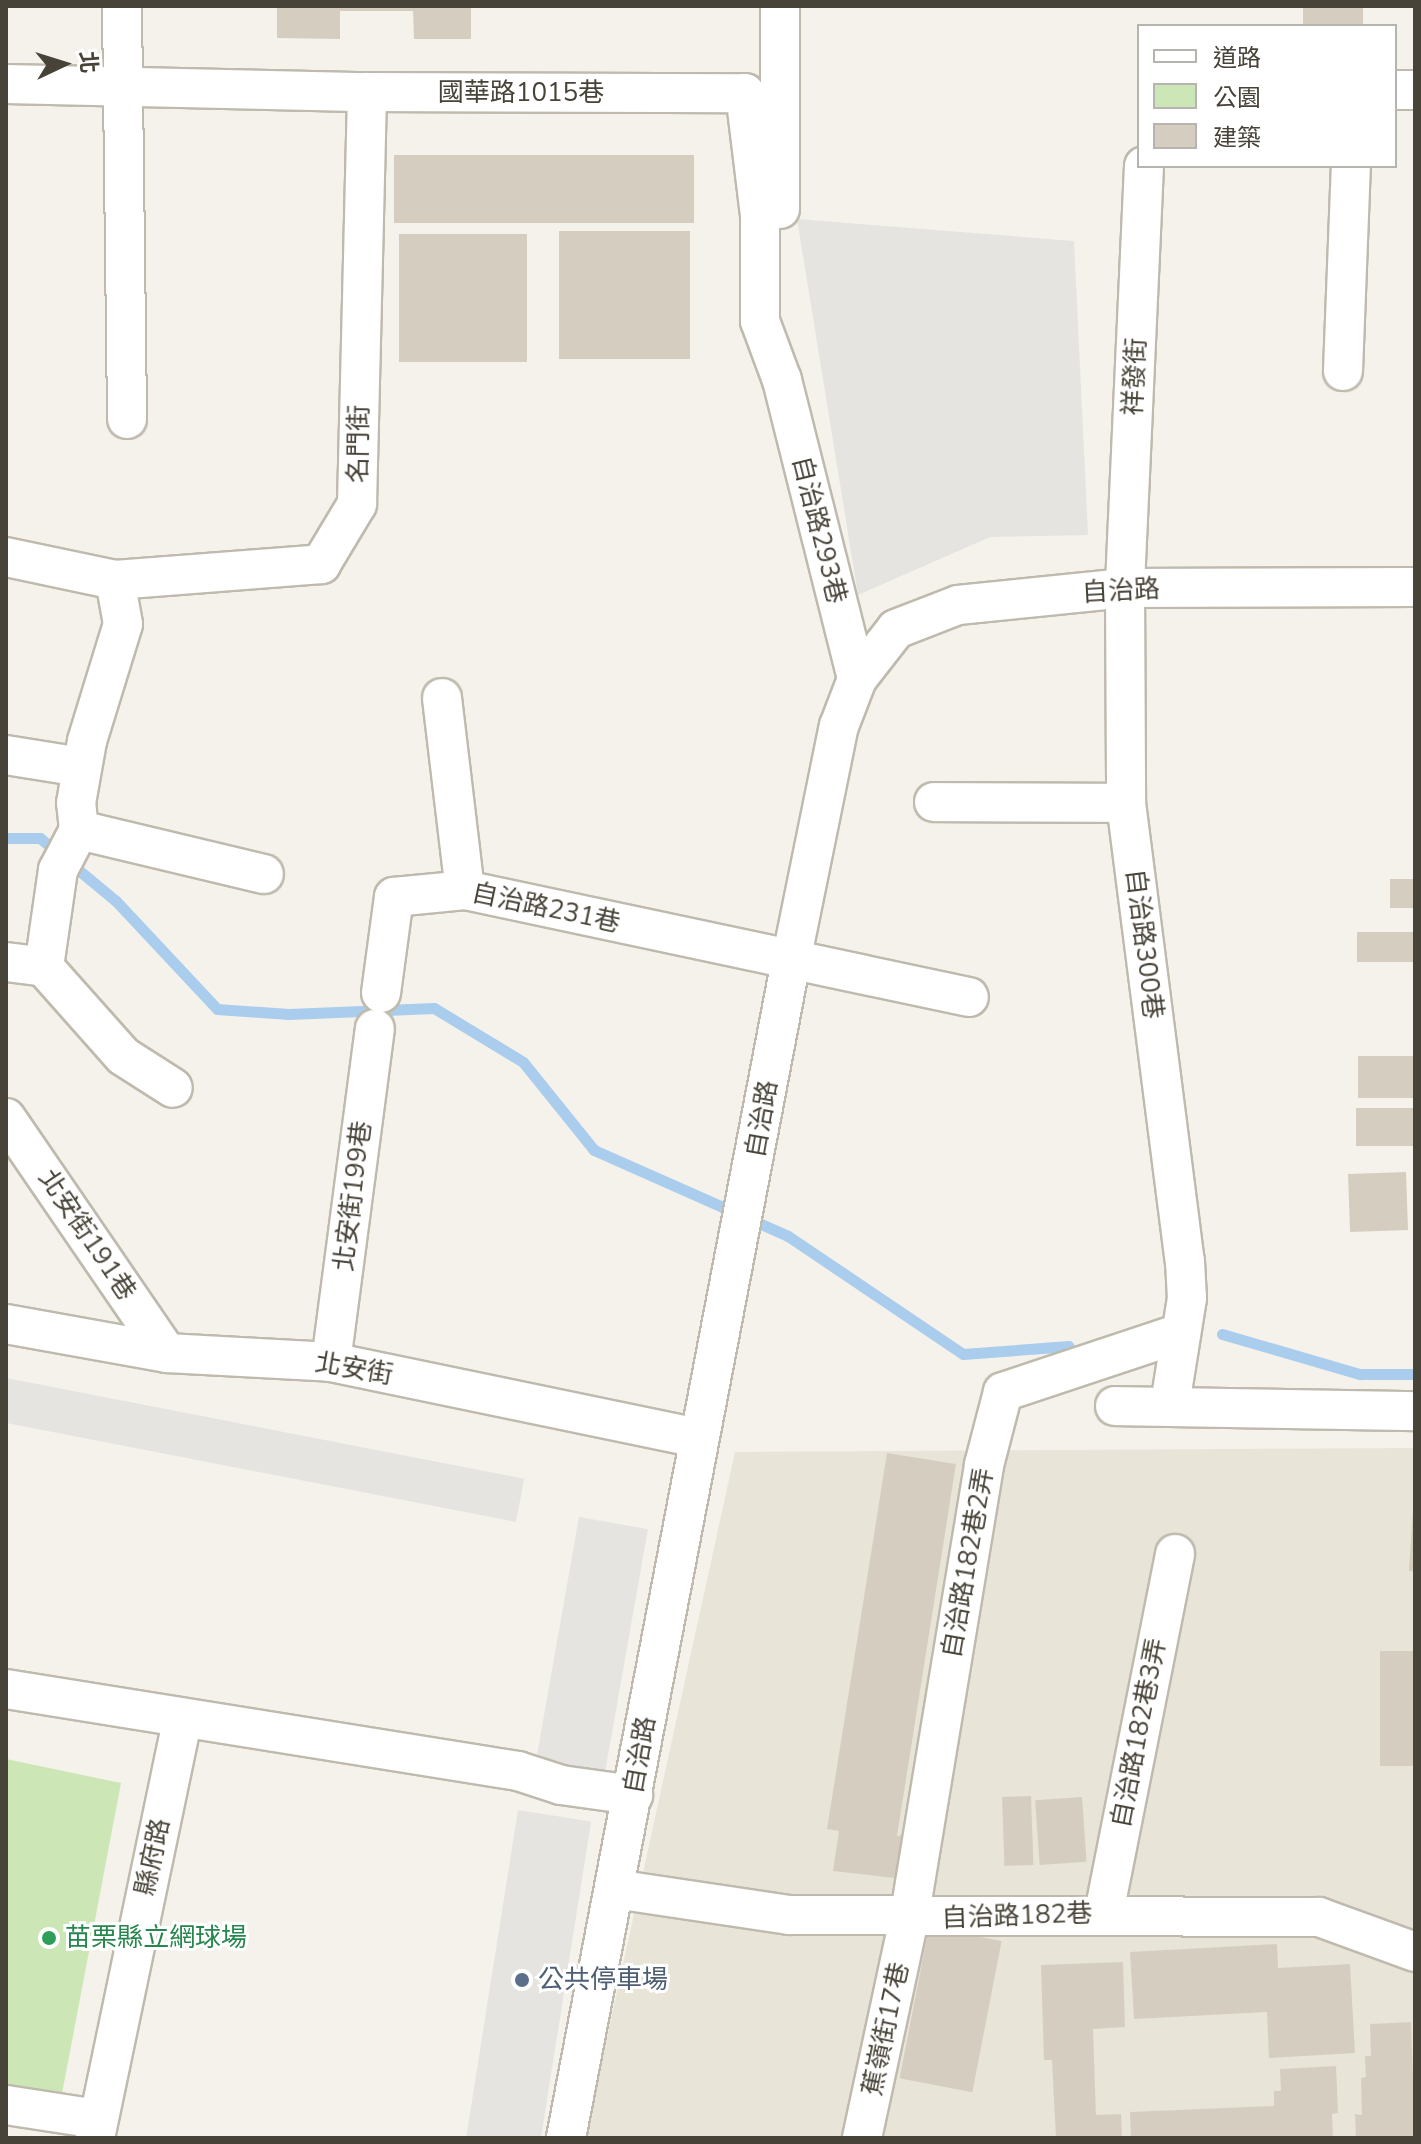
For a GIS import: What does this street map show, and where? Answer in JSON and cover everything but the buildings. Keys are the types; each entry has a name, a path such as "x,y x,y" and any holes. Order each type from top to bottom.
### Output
{"street":[{"path":"122,6 127,419"},
{"path":"780,6 782,380"},
{"name":"國華路1015巷","path":"6,84 123,83 367,92 745,93 760,216 760,321 782,380"},
{"name":"名門街","path":"6,557 115,580 321,564 357,504 367,92"},
{"name":"祥發街","path":"1125,588 1144,168"},
{"path":"1343,371 1351,168"},
{"name":"自治路293巷","path":"782,380 857,679"},
{"path":"44,967 81,767 123,624 115,580"},
{"name":"自治路","path":"566,2138 791,961 839,726 857,679 896,629 958,605 1125,588 1415,587"},
{"name":"自治路300巷","path":"1125,588 1126,803 1184,1315 1170,1404"},
{"path":"442,698 465,890"},
{"path":"6,755 81,767"},
{"path":"934,802 1126,803"},
{"path":"68,850 264,874"},
{"name":"自治路231巷","path":"378,1011 394,897 465,890 969,997"},
{"path":"6,962 44,967 123,1056 173,1088"},
{"name":"北安街199巷","path":"331,1362 378,1011"},
{"name":"北安街191巷","path":"6,1118 167,1353"},
{"name":"自治路182巷2弄","path":"909,1919 984,1465 1003,1392 1184,1315"},
{"name":"北安街","path":"6,1324 167,1353 331,1362 699,1438"},
{"path":"1115,1406 1170,1404 1415,1411"},
{"name":"自治路182巷3弄","path":"1104,1913 1175,1554"},
{"path":"6,1689 633,1795"},
{"name":"縣府路","path":"97,2128 183,1718"},
{"name":"自治路182巷","path":"615,1889 789,1915 909,1919 1104,1913 1319,1917 1415,1952"},
{"name":"蕉嶺街17巷","path":"862,2138 909,1919"},
{"path":"6,2105 97,2128"}],"shaded area":[{"path":"797,219 1074,241 1088,535 990,537 858,595"},
{"path":"6,1378 524,1479 516,1522 6,1423"},
{"path":"1415,1448 1415,2138 585,2138 735,1452"},
{"path":"579,1517 648,1529 605,1774 536,1762"},
{"name":"公共停車場","path":"518,1810 591,1822 541,2138 466,2138"}],"green space":[{"name":"苗栗縣立網球場","path":"6,1759 121,1783 60,2104 6,2094"}],"waterway":[{"path":"6,838 40,838 116,901 217,1009 289,1014 434,1008 523,1062 594,1150 788,1236 963,1354 1069,1346"},
{"path":"1222,1334 1360,1374 1415,1374"}],"place":[{"name":"苗栗縣立網球場","path":"49,1938"},
{"name":"公共停車場","path":"522,1980"}]}
